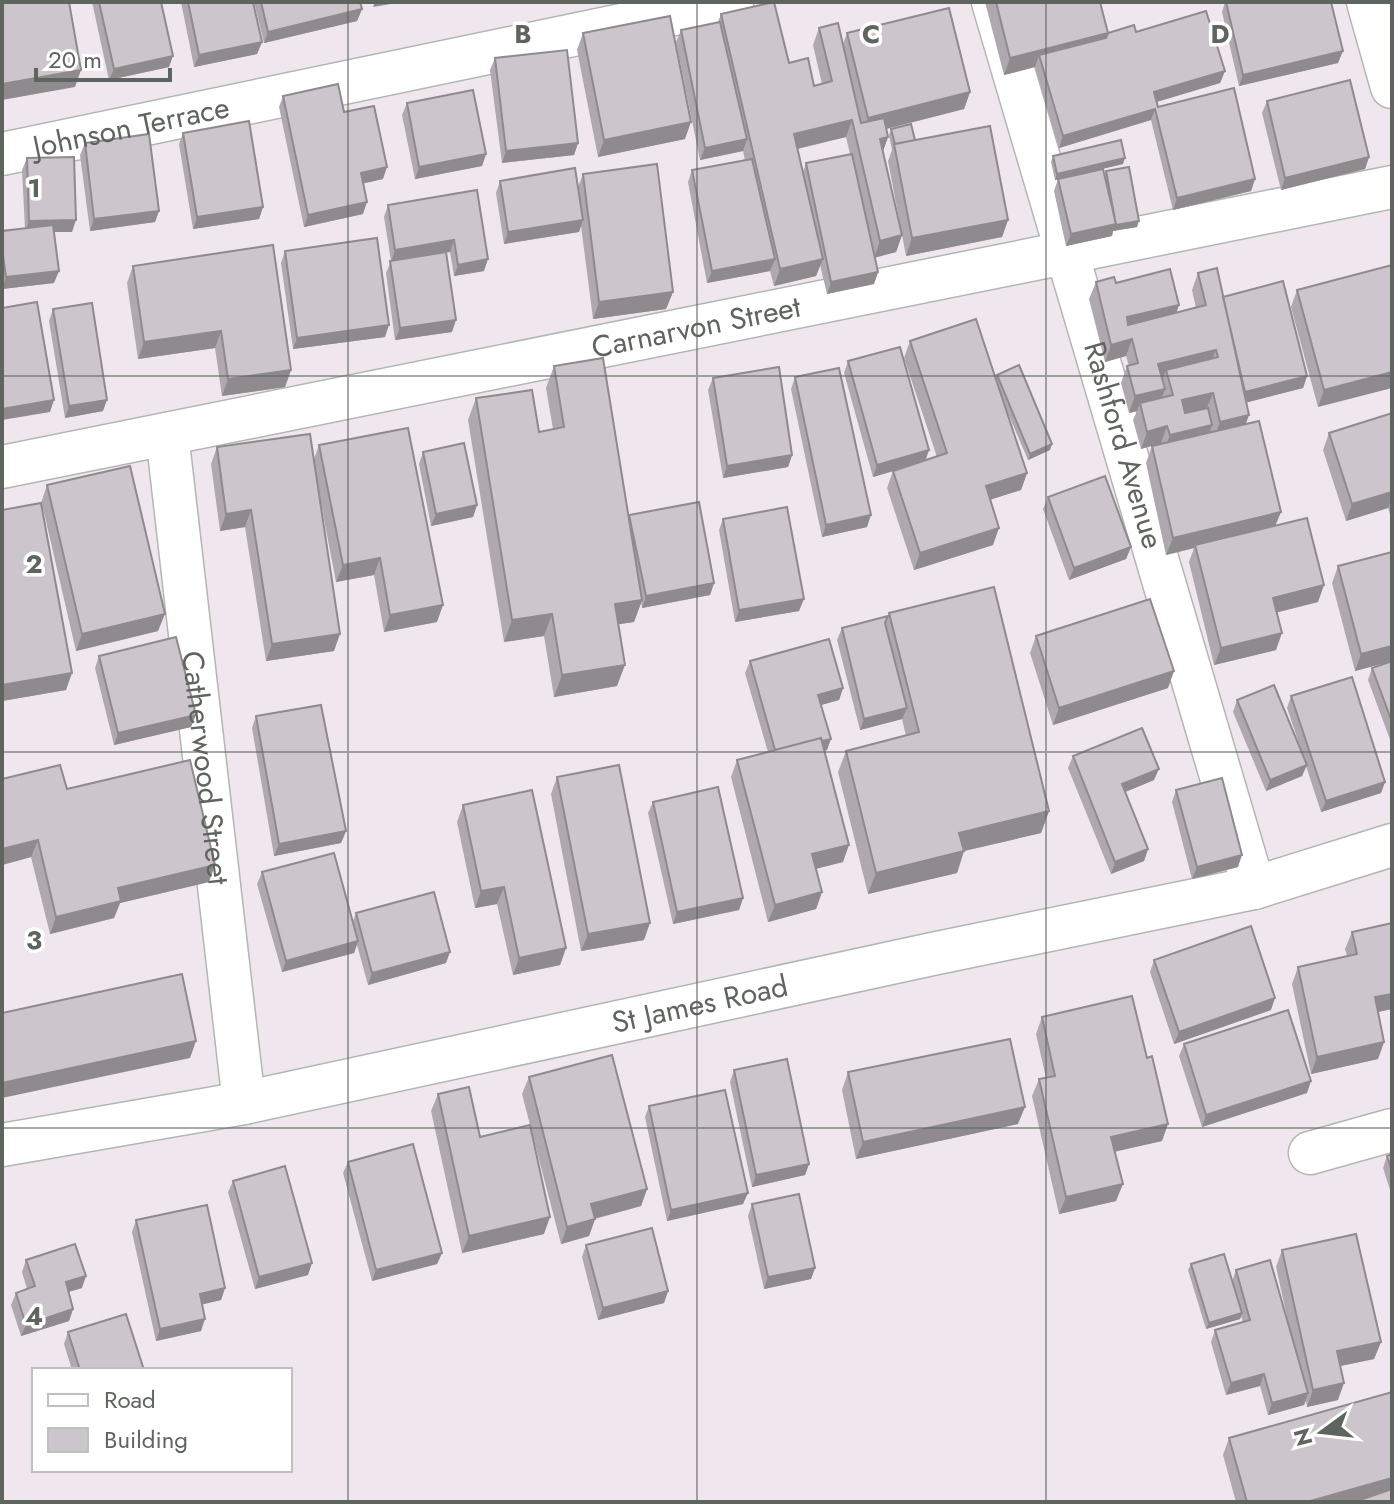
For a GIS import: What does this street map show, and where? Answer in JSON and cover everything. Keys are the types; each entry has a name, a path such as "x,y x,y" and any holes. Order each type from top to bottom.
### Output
{"street":[{"name":"Johnson Terrace","path":"2,154 732,2"},
{"name":"Rashford Avenue","path":"993,2 1254,888"},
{"path":"1368,2 1392,87"},
{"name":"Carnarvon Street","path":"2,467 1392,187"},
{"name":"Catherwood Street","path":"167,434 244,1103"},
{"name":"St James Road","path":"2,1145 244,1103 937,953 1254,888 1392,845"},
{"path":"1310,1153 1392,1130"}],"building":[{"path":"2,2 69,2 81,70 2,84"},
{"path":"99,2 161,2 173,56 114,69"},
{"path":"188,2 253,2 262,42 199,55"},
{"path":"261,2 360,2 362,9 268,32"},
{"path":"774,2 789,63 808,58 814,86 832,81 819,28 838,23 861,123 884,118 888,137 880,139 902,235 880,241 852,120 794,134 823,259 780,269 721,14"},
{"path":"996,2 1100,2 1108,33 1010,58"},
{"path":"1226,2 1331,2 1343,51 1243,75"},
{"path":"949,8 970,92 868,118 847,33"},
{"path":"1206,11 1225,71 1154,92 1158,107 1234,88 1255,179 1177,198 1155,109 1063,136 1039,55 1106,38 1108,33 1134,25 1136,32"},
{"path":"670,16 691,122 604,140 583,33"},
{"path":"720,22 747,139 705,148 681,30"},
{"path":"567,50 578,143 506,151 495,58"},
{"path":"1350,80 1369,157 1285,178 1267,101"},
{"path":"338,84 344,112 374,106 387,167 361,173 367,202 308,215 283,96"},
{"path":"473,90 486,154 419,167 407,103"},
{"path":"249,121 263,207 197,217 183,133"},
{"path":"911,124 915,140 895,144 891,129"},
{"path":"990,126 1008,220 912,238 894,144"},
{"path":"149,134 159,211 94,219 85,143"},
{"path":"1121,140 1125,158 1057,174 1053,156"},
{"path":"852,154 878,272 831,282 806,163"},
{"path":"74,157 76,220 29,221 27,158"},
{"path":"752,159 775,259 712,271 692,170"},
{"path":"657,164 673,292 599,302 583,174"},
{"path":"1129,167 1139,221 1116,225 1106,171"},
{"path":"575,168 583,220 508,232 500,181"},
{"path":"1103,169 1116,224 1071,234 1058,179"},
{"path":"477,190 488,259 458,265 454,240 395,250 388,205"},
{"path":"53,225 59,271 6,277 2,231"},
{"path":"377,238 389,325 297,338 285,251"},
{"path":"273,245 291,370 228,379 221,331 144,342 133,266"},
{"path":"446,252 456,320 400,328 390,261"},
{"path":"1392,265 1392,372 1324,390 1297,290"},
{"path":"1217,268 1249,415 1220,422 1213,393 1182,400 1185,413 1208,408 1212,425 1170,435 1167,426 1147,432 1140,403 1173,395 1166,370 1218,357 1216,350 1158,364 1165,389 1135,396 1127,366 1138,363 1132,339 1111,345 1096,282 1114,277 1116,283 1170,269 1179,305 1127,317 1128,325 1206,305 1198,273"},
{"path":"1283,281 1307,376 1245,392 1223,297"},
{"path":"37,302 54,400 2,409 2,308"},
{"path":"92,303 107,400 69,406 53,309"},
{"path":"976,319 1027,473 986,486 999,528 920,553 893,471 947,453 910,341"},
{"path":"900,347 929,450 877,465 848,361"},
{"path":"603,358 642,600 615,604 625,665 562,675 552,614 512,620 476,398 532,390 539,432 564,427 554,366"},
{"path":"1019,365 1052,444 1030,454 997,375"},
{"path":"779,367 792,455 727,466 713,378"},
{"path":"839,368 871,515 826,525 795,377"},
{"path":"1392,413 1392,492 1352,504 1329,433"},
{"path":"1259,421 1281,512 1173,538 1152,446"},
{"path":"408,428 443,605 390,615 380,558 343,565 319,445"},
{"path":"310,434 340,634 272,644 251,510 226,514 217,447"},
{"path":"464,443 477,505 436,514 423,452"},
{"path":"130,466 165,614 82,634 47,485"},
{"path":"1105,476 1131,547 1074,568 1048,497"},
{"path":"699,502 714,583 646,596 629,515"},
{"path":"41,503 72,673 2,685 2,510"},
{"path":"787,507 804,599 739,610 723,519"},
{"path":"1307,518 1324,585 1273,598 1282,633 1221,648 1195,545"},
{"path":"1392,552 1392,646 1361,654 1338,566"},
{"path":"994,587 1049,811 959,833 964,851 876,873 846,751 919,732 889,613"},
{"path":"1150,599 1174,671 1059,708 1036,636"},
{"path":"888,616 885,623 907,708 864,719 842,628"},
{"path":"176,637 196,715 118,733 99,656"},
{"path":"829,639 843,688 818,695 831,739 822,741 821,738 775,750 750,661"},
{"path":"1392,661 1392,722 1372,668"},
{"path":"1352,677 1385,782 1326,801 1291,696"},
{"path":"1274,685 1307,765 1270,780 1237,700"},
{"path":"321,705 346,831 279,844 256,716"},
{"path":"1142,728 1159,769 1122,784 1148,849 1115,862 1073,756"},
{"path":"821,738 849,845 812,854 822,892 775,905 737,760"},
{"path":"190,760 215,865 118,888 121,901 56,917 38,840 2,849 2,779 60,765 67,789"},
{"path":"619,765 650,923 588,934 557,777"},
{"path":"1222,778 1242,855 1197,867 1176,790"},
{"path":"718,787 743,898 677,912 653,802"},
{"path":"532,790 566,948 519,958 504,887 481,891 463,805"},
{"path":"334,853 358,941 286,961 262,872"},
{"path":"434,892 450,952 372,973 356,913"},
{"path":"1392,923 1392,994 1375,997 1384,1042 1317,1057 1298,967 1357,954 1352,932"},
{"path":"1251,926 1275,998 1179,1032 1154,960"},
{"path":"182,974 196,1041 2,1083 2,1013"},
{"path":"1132,996 1147,1058 1152,1056 1168,1124 1111,1137 1123,1184 1066,1197 1039,1079 1055,1076 1042,1017"},
{"path":"1288,1010 1311,1081 1206,1115 1184,1044"},
{"path":"1010,1039 1025,1107 863,1142 848,1072"},
{"path":"612,1055 647,1189 591,1204 595,1219 567,1227 529,1077"},
{"path":"787,1059 809,1164 756,1175 734,1070"},
{"path":"469,1087 480,1137 530,1125 550,1217 469,1236 438,1094"},
{"path":"725,1090 748,1193 671,1210 649,1106"},
{"path":"413,1144 442,1253 376,1270 348,1162"},
{"path":"1392,1154 1392,1171 1387,1156"},
{"path":"285,1166 312,1263 259,1277 233,1181"},
{"path":"799,1194 815,1268 768,1277 752,1204"},
{"path":"207,1205 225,1288 200,1294 205,1319 160,1329 136,1220"},
{"path":"652,1228 668,1291 603,1308 586,1245"},
{"path":"1356,1234 1381,1342 1337,1351 1344,1383 1313,1390 1282,1250"},
{"path":"75,1244 86,1276 66,1282 73,1309 26,1325 16,1293 35,1286 26,1260"},
{"path":"1224,1254 1242,1313 1209,1323 1191,1264"},
{"path":"1270,1260 1308,1393 1272,1403 1264,1374 1231,1383 1215,1330 1250,1320 1236,1270"},
{"path":"126,1314 143,1368 79,1368 68,1332"},
{"path":"1392,1392 1392,1478 1307,1502 1247,1502 1229,1438"},
{"path":"1392,1489 1392,1502 1354,1502"}]}
